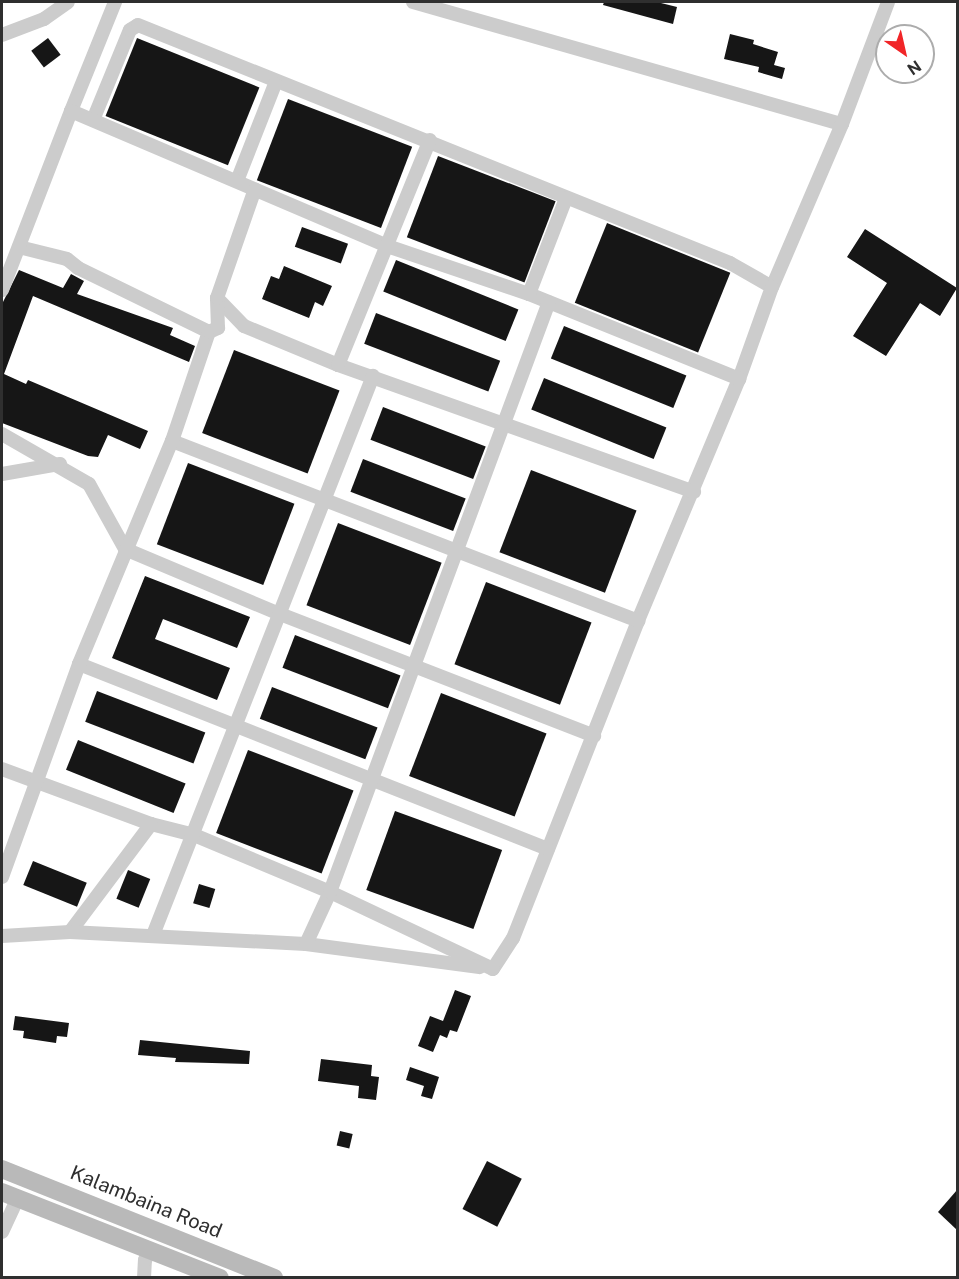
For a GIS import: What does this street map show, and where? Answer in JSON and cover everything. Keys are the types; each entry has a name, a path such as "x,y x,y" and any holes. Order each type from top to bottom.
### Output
{"main road":[{"name":"Kalambaina Road","path":"2,1169 274,1278"},
{"path":"10,1195 220,1278"}],"street":[{"path":"2,35 44,19 68,2"},
{"path":"2,290 116,2"},
{"path":"413,2 842,124"},
{"path":"493,969 513,938 638,621 694,492 739,379 772,287 842,124 888,2"},
{"path":"93,120 130,30 138,25 275,84 430,140 566,198 730,263 772,287"},
{"path":"237,181 275,84"},
{"path":"71,111 387,246 529,294 739,379"},
{"path":"338,364 430,140"},
{"path":"2,877 34,780 125,549 172,441 213,330 217,298 255,189"},
{"path":"529,294 566,198"},
{"path":"19,247 67,259 78,268 213,330 244,326"},
{"path":"217,298 244,326 338,364 694,492"},
{"path":"306,944 330,892 549,302"},
{"path":"153,935 373,376"},
{"path":"2,434 60,464 89,484 125,549 280,614 414,664 594,736"},
{"path":"172,441 325,498 638,621"},
{"path":"2,474 60,464"},
{"path":"79,664 236,728 548,849"},
{"path":"2,768 151,824 194,835 330,892 493,969"},
{"path":"70,932 151,824"},
{"path":"2,936 70,932 306,944 493,969"},
{"path":"2,1232 10,1195"},
{"path":"144,1278 145,1260 151,1250"}],"building":[{"path":"604,2 657,2 677,7 673,24 603,5"},
{"path":"730,34 754,40 753,44 778,52 774,65 785,68 782,79 758,72 759,67 724,59"},
{"path":"48,38 61,55 44,67 31,51"},
{"path":"137,38 259,87 228,165 106,116"},
{"path":"288,99 412,147 381,228 257,180"},
{"path":"438,156 556,201 524,282 407,237"},
{"path":"607,223 730,273 698,353 575,303"},
{"path":"302,227 348,244 341,263 295,247"},
{"path":"865,229 957,288 940,316 920,303 886,356 853,336 887,283 847,257"},
{"path":"396,260 518,309 506,341 383,292"},
{"path":"284,266 332,286 323,306 315,302 309,318 262,299 271,276 279,279"},
{"path":"19,270 63,288 71,274 84,281 77,294 173,328 170,335 195,346 189,362 33,296 4,374 26,384 28,380 148,431 140,449 108,435 98,457 88,456 2,423 2,304"},
{"path":"376,313 500,361 488,391 364,344"},
{"path":"564,326 686,375 673,408 551,358"},
{"path":"234,350 339,390 308,474 202,433"},
{"path":"544,378 666,427 654,459 531,410"},
{"path":"383,407 486,446 473,479 370,440"},
{"path":"363,459 466,498 453,531 350,492"},
{"path":"188,463 294,504 263,585 157,544"},
{"path":"531,470 636,510 605,593 499,552"},
{"path":"338,523 442,563 410,645 306,605"},
{"path":"145,576 250,617 237,648 163,619 155,639 230,668 217,700 112,658"},
{"path":"486,582 591,622 560,705 454,664"},
{"path":"295,635 400,675 388,708 282,668"},
{"path":"272,687 377,727 365,759 260,719"},
{"path":"97,691 205,733 193,763 85,722"},
{"path":"441,693 546,733 515,817 409,776"},
{"path":"78,740 186,783 174,813 66,770"},
{"path":"248,750 353,790 322,874 216,833"},
{"path":"395,811 502,850 473,929 366,890"},
{"path":"33,861 87,883 77,907 23,885"},
{"path":"128,870 150,879 139,908 116,899"},
{"path":"199,884 215,889 209,908 193,903"},
{"path":"455,990 471,996 457,1032 450,1030 447,1038 440,1035 433,1052 418,1046 430,1016 443,1021"},
{"path":"15,1016 69,1023 67,1037 57,1036 56,1043 23,1038 24,1031 13,1030"},
{"path":"140,1040 250,1051 249,1064 175,1062 176,1058 138,1055"},
{"path":"321,1059 372,1065 371,1076 379,1077 376,1100 358,1098 359,1086 318,1081"},
{"path":"410,1067 439,1077 432,1099 421,1096 424,1086 406,1080"},
{"path":"340,1131 353,1134 349,1149 337,1146"},
{"path":"487,1161 522,1179 497,1227 462,1209"},
{"path":"957,1190 957,1230 938,1212"}]}
